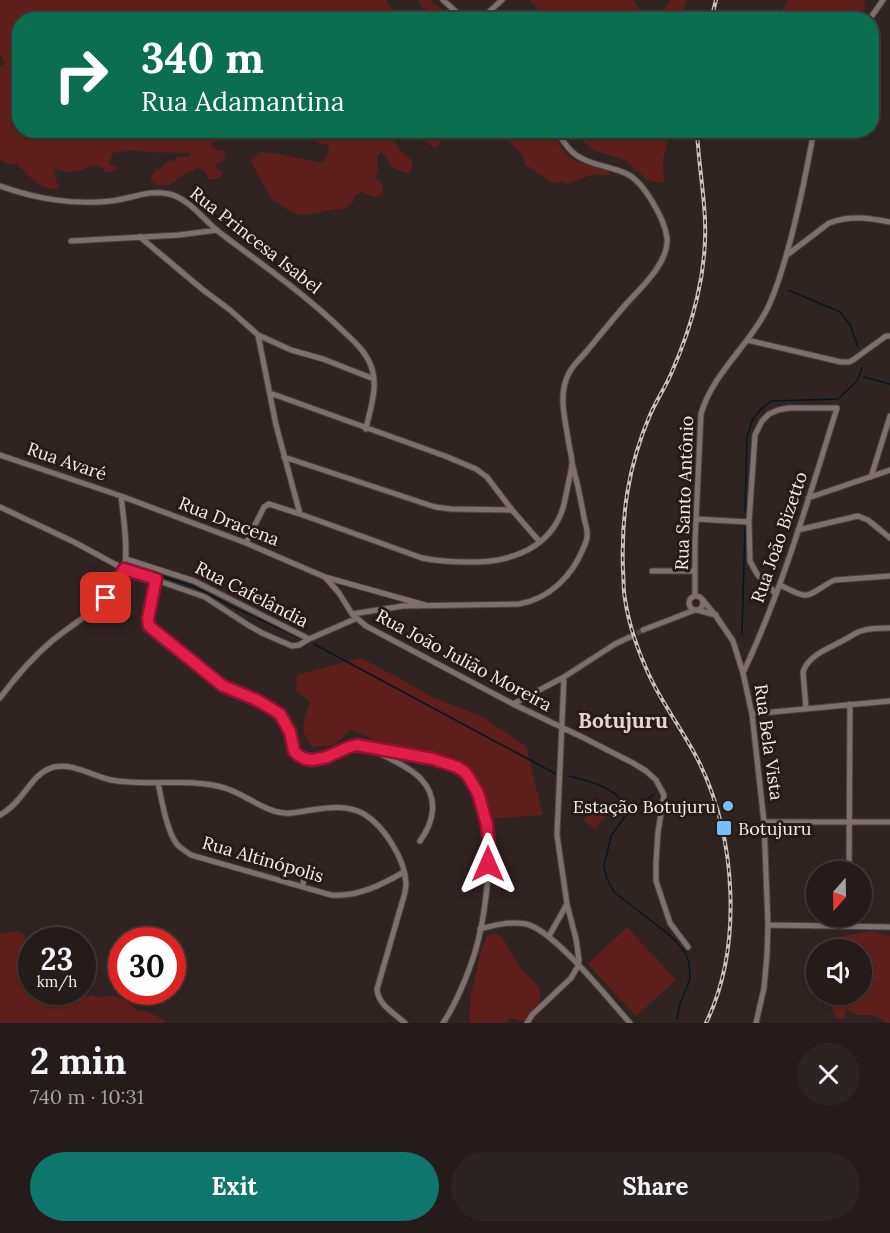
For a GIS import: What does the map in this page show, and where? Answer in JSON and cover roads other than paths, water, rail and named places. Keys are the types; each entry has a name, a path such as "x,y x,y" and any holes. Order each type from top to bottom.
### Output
{"street":[{"path":"443,0 456,12"},
{"path":"489,12 502,0"},
{"path":"309,639 353,616 386,608 530,602 555,587 578,562 588,537 563,406 568,375 605,328 653,275 661,261 667,236 656,208 640,184 620,171 580,158 568,149 561,138"},
{"name":"Rua Santo Antônio","path":"695,596 701,414 714,386 766,312 787,255 812,138"},
{"name":"Rua Princesa Isabel","path":"0,186 70,203 115,201 158,192 182,199 217,230 311,302 357,344 371,364 374,379 366,429"},
{"path":"787,255 836,221 850,217 873,218 890,222"},
{"path":"71,242 217,230"},
{"path":"140,237 258,335 291,350 323,359 374,379"},
{"path":"258,335 276,425 300,514"},
{"path":"747,340 849,362 886,336 890,336"},
{"path":"270,393 476,469 487,477 540,542"},
{"name":"Rua João Bizetto","path":"743,673 780,585 837,408 789,408 769,414 762,421 753,445 749,522"},
{"path":"871,477 890,416"},
{"name":"Rua Avaré","path":"0,455 121,496 126,559 124,569 106,598 94,610 53,640 0,698"},
{"path":"284,457 435,507 512,510"},
{"path":"246,543 264,507 272,505 412,554 440,561 473,562 509,558 540,542 554,527 563,508 572,461"},
{"path":"808,498 890,470"},
{"name":"Rua Dracena","path":"121,496 246,543 325,577 425,605"},
{"name":"Rua Cafelândia","path":"0,507 124,569 206,597 248,625 288,645 299,645 309,639"},
{"path":"798,530 858,516 868,520 890,538"},
{"path":"696,519 749,522 750,561 757,574 776,594"},
{"name":"Rua Cafelândia","path":"126,559 194,581 309,639"},
{"path":"652,571 695,571"},
{"path":"780,585 808,595 835,580 890,576"},
{"name":"Rua Dracena","path":"325,577 339,593 353,616"},
{"path":"156,579 148,618 149,626 223,686 257,700 280,714 290,732 294,751 298,755 313,760 357,745 433,759 457,767 473,782 487,825 489,846 487,882 475,952 464,981 443,1023"},
{"path":"695,596 690,600 694,608 716,616"},
{"name":"Rua Bela Vista","path":"695,596 702,599 733,641 752,714 764,822 768,926 764,988 756,1023"},
{"path":"643,630 703,606 702,599"},
{"name":"Rua João Julião Moreira","path":"353,616 366,626 513,704 646,771 659,784 664,795 657,842 656,881 670,923 688,947"},
{"path":"806,708 803,672 810,661 857,632 890,628"},
{"path":"513,704 564,677 630,637"},
{"path":"527,1023 571,978 578,966 579,953 567,904 557,826 564,677"},
{"path":"752,714 890,701"},
{"path":"849,861 850,704"},
{"path":"372,749 415,774 428,788 433,813 427,831 420,841"},
{"path":"0,815 11,807 40,774 56,767 71,767 112,780 206,784 223,787 234,790 272,810 284,813 331,807 345,807 362,813 379,825 388,836 404,872 406,884 404,896 377,990 382,1004 405,1023"},
{"name":"Rua Altinópolis","path":"158,783 175,842 191,855 331,895 352,894 404,872"},
{"path":"764,822 890,822"},
{"path":"282,880 292,867 300,868 304,875 303,887"},
{"path":"549,936 567,904"},
{"path":"480,929 503,923 524,923 540,930 549,936 630,1023"},
{"path":"768,926 806,926"},
{"path":"872,927 890,927"}],"waterway":[{"path":"788,290 840,312 850,325 858,347"},
{"path":"745,512 747,437 752,421 760,410 771,401 838,399 857,381 862,368"},
{"path":"864,377 890,384"},
{"path":"742,634 745,526"},
{"path":"133,565 193,586 300,638"},
{"path":"314,644 556,774"},
{"path":"569,776 597,784 611,791 621,800 627,814"},
{"path":"654,794 625,816 611,836 604,866 607,879 614,892 672,937 685,952 689,963 690,979 677,1019"}],"tunnel":[{"path":"630,637 643,630"}],"railway":[{"path":"713,12 716,0"},
{"path":"697,138 705,217 701,276 689,327 669,379 642,434 636,453 625,511 623,571 624,596 635,640 657,690 700,764 721,825 727,859 730,927 726,961 718,993 706,1023"}],"place":[{"name":"Estação Botujuru","path":"728,806"},
{"name":"Botujuru","path":"724,828"}],"district":[{"name":"Botujuru","path":"623,720"}]}
